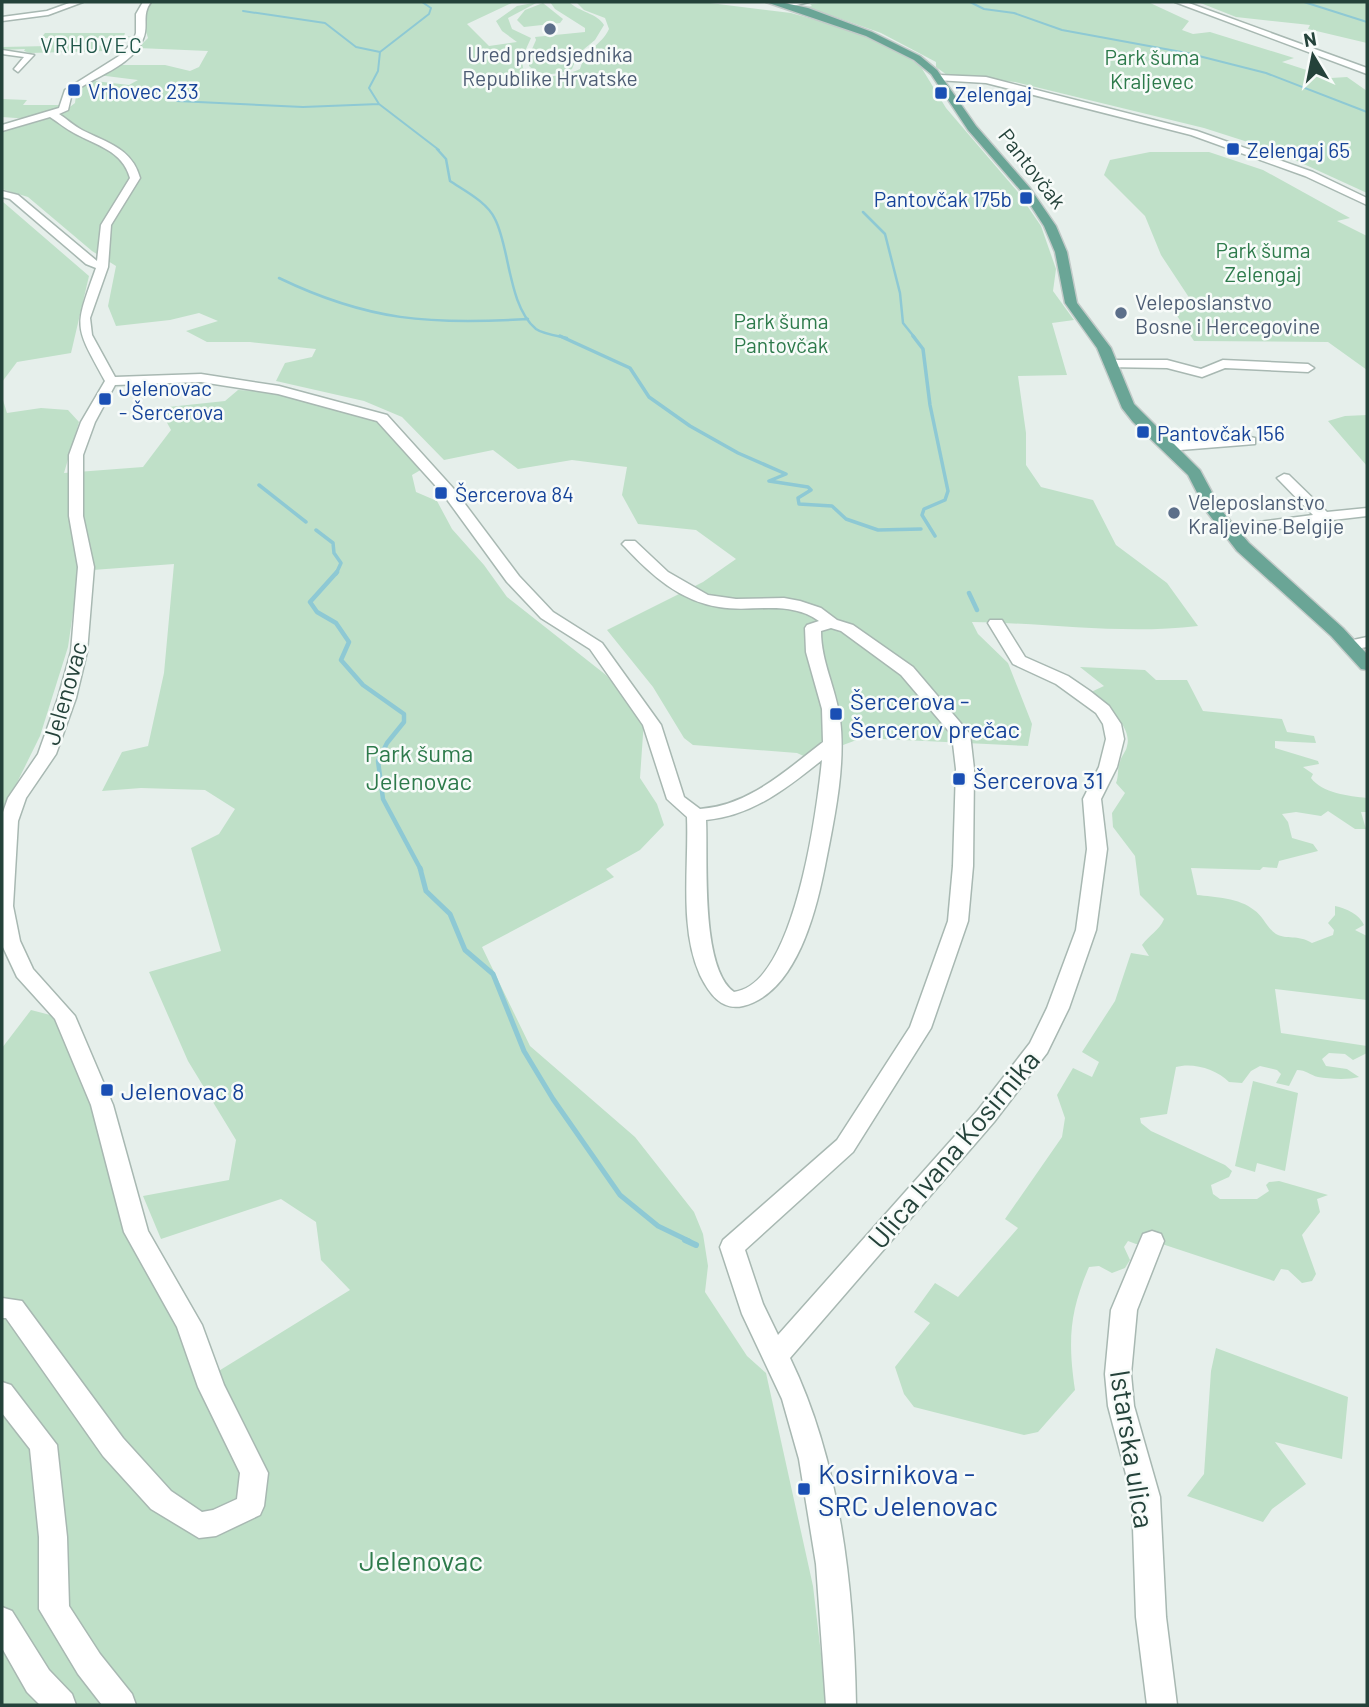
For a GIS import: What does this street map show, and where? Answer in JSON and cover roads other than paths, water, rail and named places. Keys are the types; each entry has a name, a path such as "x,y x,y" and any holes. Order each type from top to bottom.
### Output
{"main road":[{"name":"Pantovčak","path":"770,2 831,19 887,42 922,61 939,78 972,128 1026,190 1050,226 1061,252 1071,303 1099,340 1127,405 1138,419 1195,473 1215,512 1228,530 1359,643 1367,665"}],"street":[{"path":"2,19 48,13 79,2"},
{"path":"2,128 54,115 65,108 68,92 103,71 138,43 141,35 138,16 147,2"},
{"path":"788,5 805,2"},
{"path":"1179,2 1367,71"},
{"path":"2,52 30,55 27,62 18,69"},
{"path":"939,78 986,80 1194,133 1296,169 1367,202"},
{"path":"54,115 71,127 118,151 127,159 134,172 135,178 106,225 102,267 84,318 86,335 111,381 201,378 279,390 382,418 400,435 447,491 513,579 547,615 596,646 652,724 676,799 696,815 729,813 750,805 831,745"},
{"path":"2,194 14,197 90,262 102,267"},
{"path":"1110,364 1167,364 1202,373 1223,364 1308,368"},
{"name":"Jelenovac","path":"2,1308 13,1308 113,1447 161,1500 199,1525 216,1523 250,1506 254,1473 212,1387 189,1325 136,1231 102,1105 64,1016 24,972 10,941 3,906 9,821 17,799 47,754 67,698 79,652 86,567 76,516 76,455 88,422 111,381"},
{"path":"1168,447 1206,442 1250,441"},
{"path":"1284,478 1323,517"},
{"path":"1228,530 1303,523 1323,517 1367,512"},
{"path":"630,544 652,569 702,598 732,603 786,601 818,610 831,623 847,628 907,671 961,734 965,769 963,866 958,921 920,1028 845,1146 732,1247 746,1294 776,1356 804,1424 821,1509 838,1622 841,1705"},
{"path":"696,815 701,940 720,991 730,998 743,999 760,991 778,970 806,905 823,821 832,720 817,669 812,634 813,628 831,623"},
{"name":"Ulica Ivana Kosirnika","path":"776,1356 986,1116 1039,1047 1058,1008 1086,930 1097,849 1092,799 1108,767 1115,739 1112,724 1103,710 1084,695 1062,680 1019,660 996,623"},
{"name":"Istarska ulica","path":"1152,1241 1124,1310 1118,1374 1121,1406 1146,1497 1151,1617 1162,1705"},
{"path":"2,1392 43,1446 52,1537 54,1609 89,1664 121,1705"},
{"path":"2,1620 38,1681 61,1705"}],"waterway":[{"path":"380,52 429,14 431,8 422,2"},
{"path":"970,2 984,9 1014,13 1062,30 1187,53 1266,73 1367,112"},
{"path":"1304,2 1367,22"},
{"path":"243,11 325,23 356,47 380,52"},
{"path":"379,104 369,88 378,71 380,52"},
{"path":"177,101 303,107 379,104"},
{"path":"379,104 439,150"},
{"path":"437,149 446,159 450,181 481,202 495,219 515,292 527,319"},
{"path":"863,212 885,234 900,293 903,323 915,338"},
{"path":"279,278 342,303 400,317 460,321 527,319"},
{"path":"527,319 539,331 563,337"},
{"path":"913,336 923,349 930,405 948,491 945,500 924,509 922,515 935,536"},
{"path":"563,337 567,338"},
{"path":"563,337 630,368 649,397 690,426 738,453 786,474 769,481 808,487 811,490 798,498 799,504 832,506 846,519 878,530 921,529"},
{"path":"259,485 306,522"},
{"path":"316,530 333,543 334,553 341,563 337,572"},
{"path":"337,572 310,602 317,612 336,623 349,642 341,660 363,685 404,714 404,722 387,743 378,761 383,799 420,868"},
{"name":"Jelenovac","path":"969,593 977,610"},
{"path":"420,868 426,891 450,914 465,950 493,974 524,1051 553,1099 620,1195 658,1226 689,1241"},
{"path":"685,1240 696,1245"}],"place":[{"name":"Ured predsjednika Republike Hrvatske","path":"550,29"},
{"name":"Vrhovec 233","path":"74,90"},
{"name":"Zelengaj","path":"941,93"},
{"name":"Zelengaj 65","path":"1233,149"},
{"name":"Pantovčak 175b","path":"1026,198"},
{"name":"Veleposlanstvo Bosne i Hercegovine","path":"1121,313"},
{"name":"Jelenovac - Šercerova","path":"105,399"},
{"name":"Pantovčak 156","path":"1143,432"},
{"name":"Šercerova 84","path":"441,493"},
{"name":"Veleposlanstvo Kraljevine Belgije","path":"1174,513"},
{"name":"Šercerova - Šercerov prečac","path":"836,714"},
{"name":"Šercerova 31","path":"959,779"},
{"name":"Jelenovac 8","path":"107,1090"},
{"name":"Kosirnikova - SRC Jelenovac","path":"804,1489"}],"district":[{"name":"VRHOVEC","path":"92,44"}],"park label":[{"name":"Park šuma Kraljevec","path":"1152,68"},
{"name":"Park šuma Zelengaj","path":"1263,261"},
{"name":"Park šuma Pantovčak","path":"781,332"},
{"name":"Park šuma Jelenovac","path":"419,766"}]}
